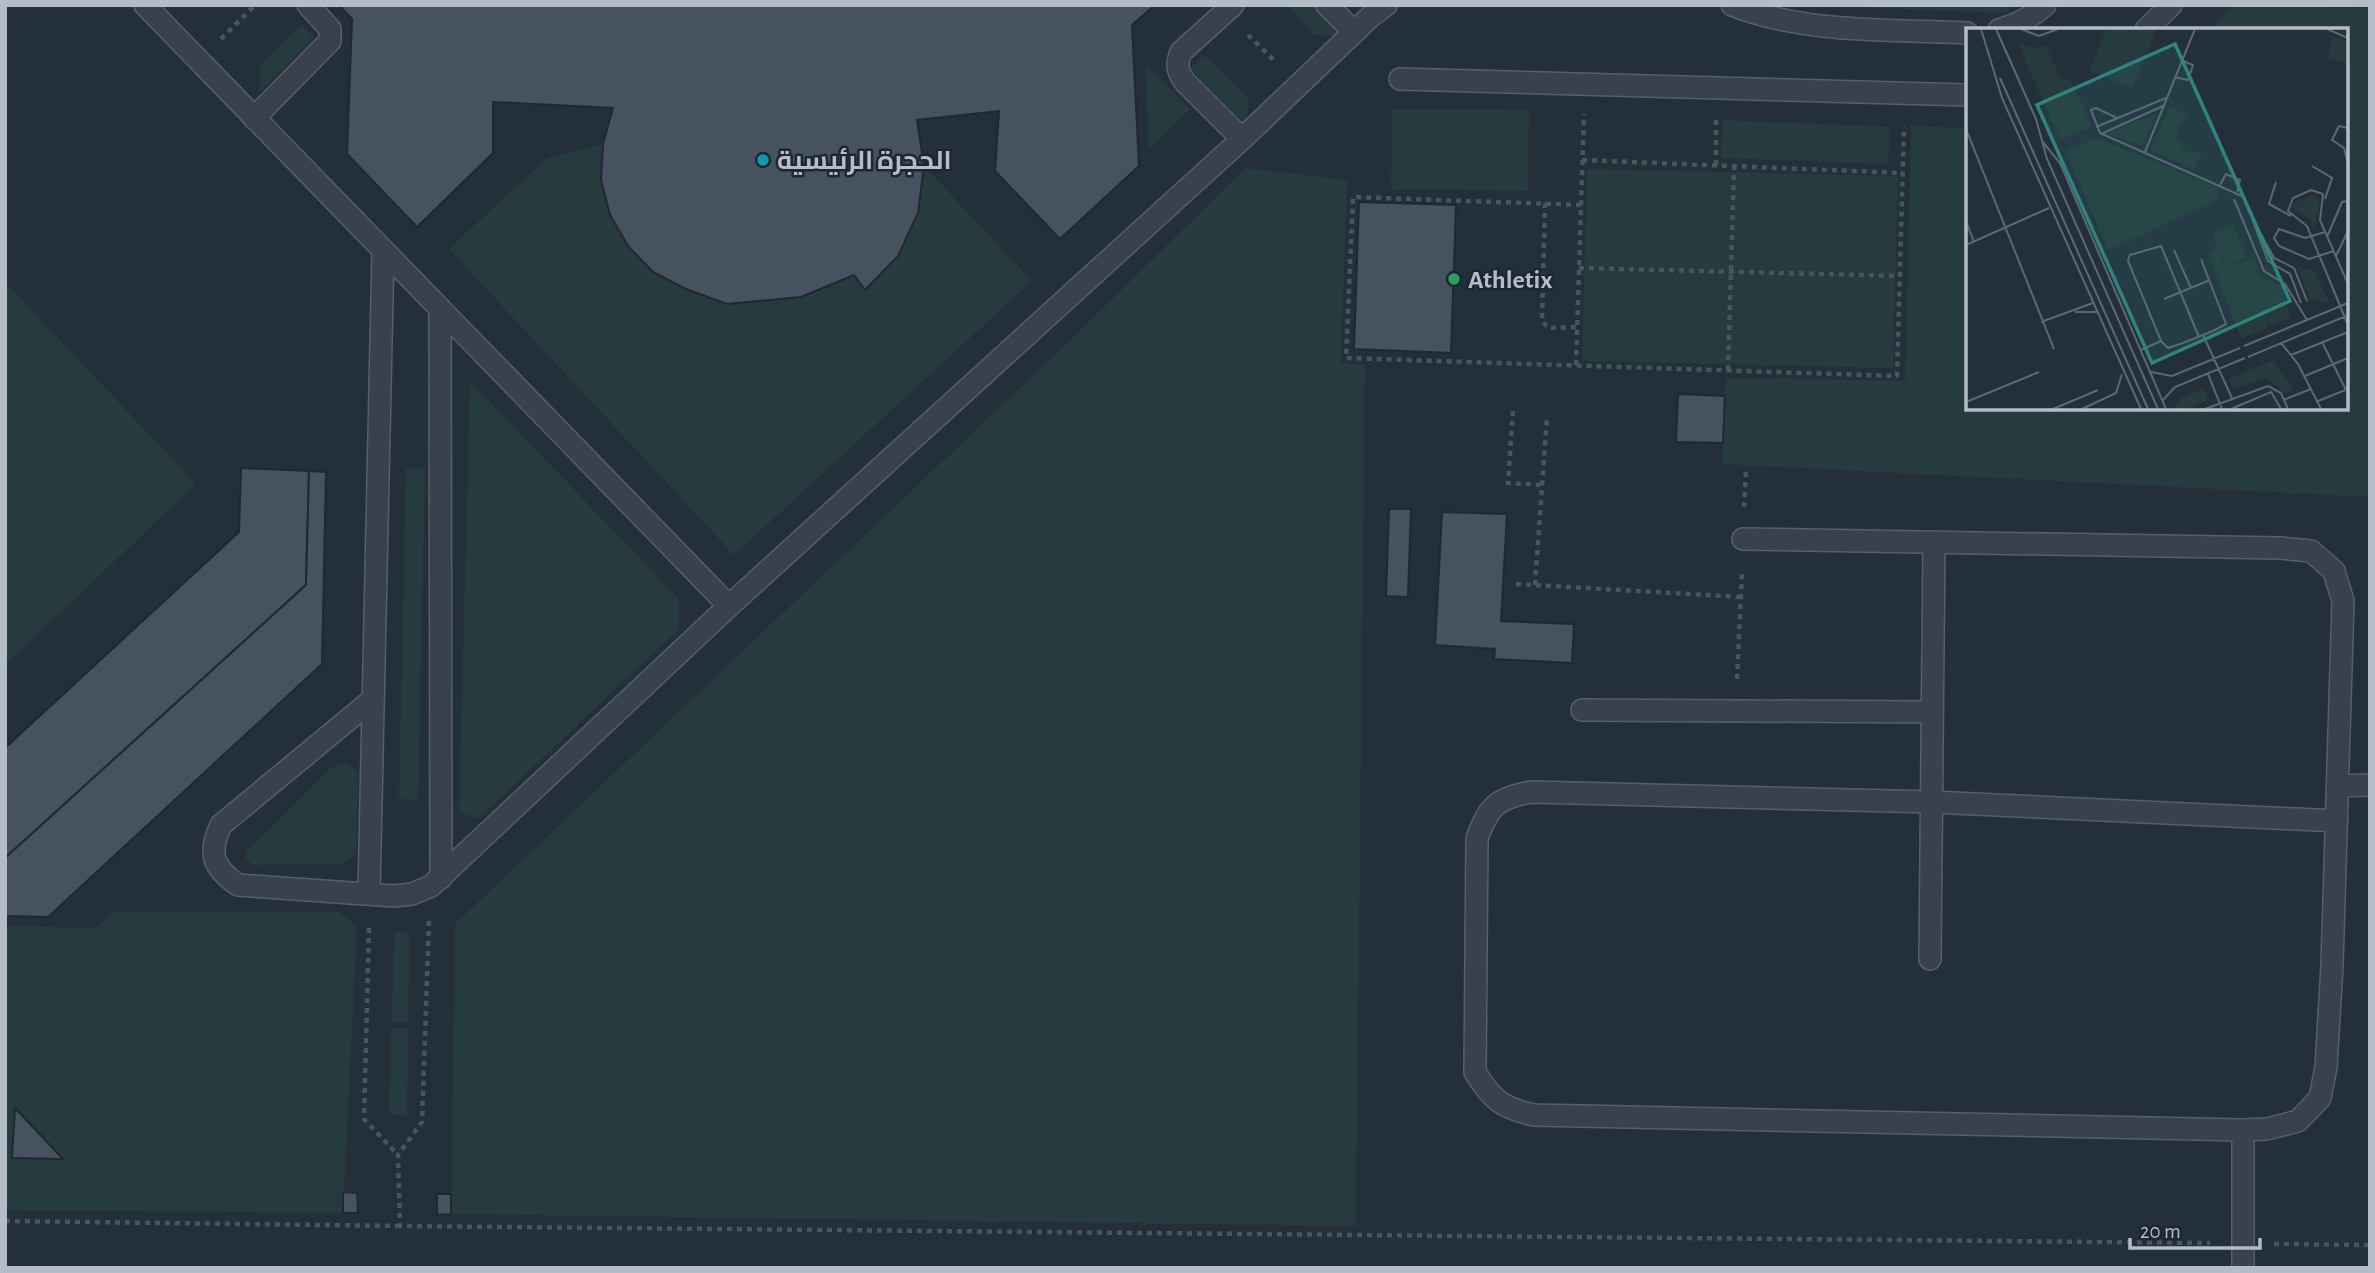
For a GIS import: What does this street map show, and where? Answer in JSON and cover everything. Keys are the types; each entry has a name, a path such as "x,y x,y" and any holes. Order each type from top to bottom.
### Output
{"lane":[{"path":"146,5 729,606"},
{"path":"254,118 330,41 330,29 308,5"},
{"path":"1327,5 1354,32"},
{"path":"372,700 221,825 213,841 214,859 223,874 238,885 394,896 412,894 431,886 729,606 1386,5"},
{"path":"1732,5 1787,21 1828,26 1966,33"},
{"path":"2006,28 2035,14 2045,5"},
{"path":"2148,28 2171,5"},
{"path":"1229,9 1181,52 1177,63 1178,73 1185,82 1242,139"},
{"path":"1400,79 1966,95"},
{"path":"369,893 383,251"},
{"path":"440,309 441,878"},
{"path":"1743,539 2280,548 2311,551 2334,571 2343,601 2337,821 2326,1067 2320,1098 2298,1121 2267,1129 2243,1130 1534,1115 1508,1110 1488,1094 1475,1072 1477,838 1486,814 1506,797 1531,792 1932,802 2337,821"},
{"path":"1930,959 1934,542"},
{"path":"1582,710 1932,712"},
{"path":"2338,786 2370,785"},
{"path":"2243,1130 2243,1268"}],"path":[{"path":"199,62 255,5"},
{"path":"1229,9 1299,84"},
{"path":"1576,365 1584,85"},
{"path":"1716,165 1717,89"},
{"path":"1581,205 1353,197 1346,358 1897,376 1905,93"},
{"path":"1582,160 1903,173"},
{"path":"1728,370 1734,167"},
{"path":"1545,204 1542,321 1548,328 1577,327"},
{"path":"1579,268 1899,276"},
{"path":"1513,411 1508,482 1542,485"},
{"path":"1535,585 1547,417"},
{"path":"1736,711 1746,469"},
{"path":"1516,584 1741,597"},
{"path":"369,927 364,1119 398,1155"},
{"path":"400,1226 398,1155 422,1122 428,929"},
{"path":"5,1221 2370,1245"}],"green space":[{"path":"1287,5 1313,5 1340,36 1315,35"},
{"path":"1805,5 2013,5 2005,13"},
{"path":"2234,5 2370,8 2370,497 1722,464 1726,378 1905,381 1911,126 1966,128 1966,410 2347,410 2347,28 2211,28"},
{"path":"301,25 314,37 259,93 260,66"},
{"path":"1205,55 1248,98 1247,125 1190,68"},
{"path":"1145,64 1190,109 1149,150"},
{"path":"1392,109 1529,110 1528,191 1391,189"},
{"path":"1722,120 1890,127 1888,164 1721,158"},
{"path":"603,144 601,180 610,215 628,246 654,272 727,304 801,297 854,275 866,290 898,256 918,213 924,166 1032,281 734,555 449,249 547,158"},
{"path":"1245,168 1347,180 1341,363 1365,365 1356,1226 451,1214 455,924 1081,330"},
{"path":"1587,169 1898,176 1893,368 1582,361"},
{"path":"5,282 196,484 5,665"},
{"path":"470,381 679,599 679,629 478,819 459,812"},
{"path":"406,468 425,469 418,800 399,799"},
{"path":"346,763 358,773 357,846 352,858 341,864 254,865 245,859 247,851 331,768"},
{"path":"114,912 340,912 357,927 343,1213 5,1210 5,926 95,928","holes":["15,1109 62,1158 12,1158"]},
{"path":"394,932 410,933 408,1021 392,1021"},
{"path":"391,1028 408,1028 407,1116 389,1114"}],"building":[{"name":"الحجرة الرئيسية","path":"339,5 1155,5 1132,25 1139,166 1060,239 995,171 999,111 917,120 924,166 918,213 898,256 865,290 854,275 801,297 727,304 686,289 653,272 628,246 610,215 601,180 603,144 613,108 493,102 493,153 417,227 347,154 352,19"},
{"path":"1359,202 1456,205 1451,353 1354,349"},
{"path":"1678,394 1725,396 1723,443 1676,442"},
{"path":"241,468 309,471 306,585 5,858 5,748 239,532"},
{"path":"309,471 326,472 322,664 48,917 5,916 5,858 306,585"},
{"path":"1389,509 1411,509 1408,597 1386,596"},
{"path":"1442,512 1507,514 1501,621 1574,624 1572,663 1494,659 1495,649 1435,645"},
{"path":"15,1108 63,1159 12,1158"},
{"path":"343,1192 357,1193 358,1213 343,1213"},
{"path":"437,1194 451,1194 451,1214 437,1215"}],"place":[{"name":"الحجرة الرئيسية","path":"763,160"},
{"name":"Athletix","path":"1454,279"}]}
